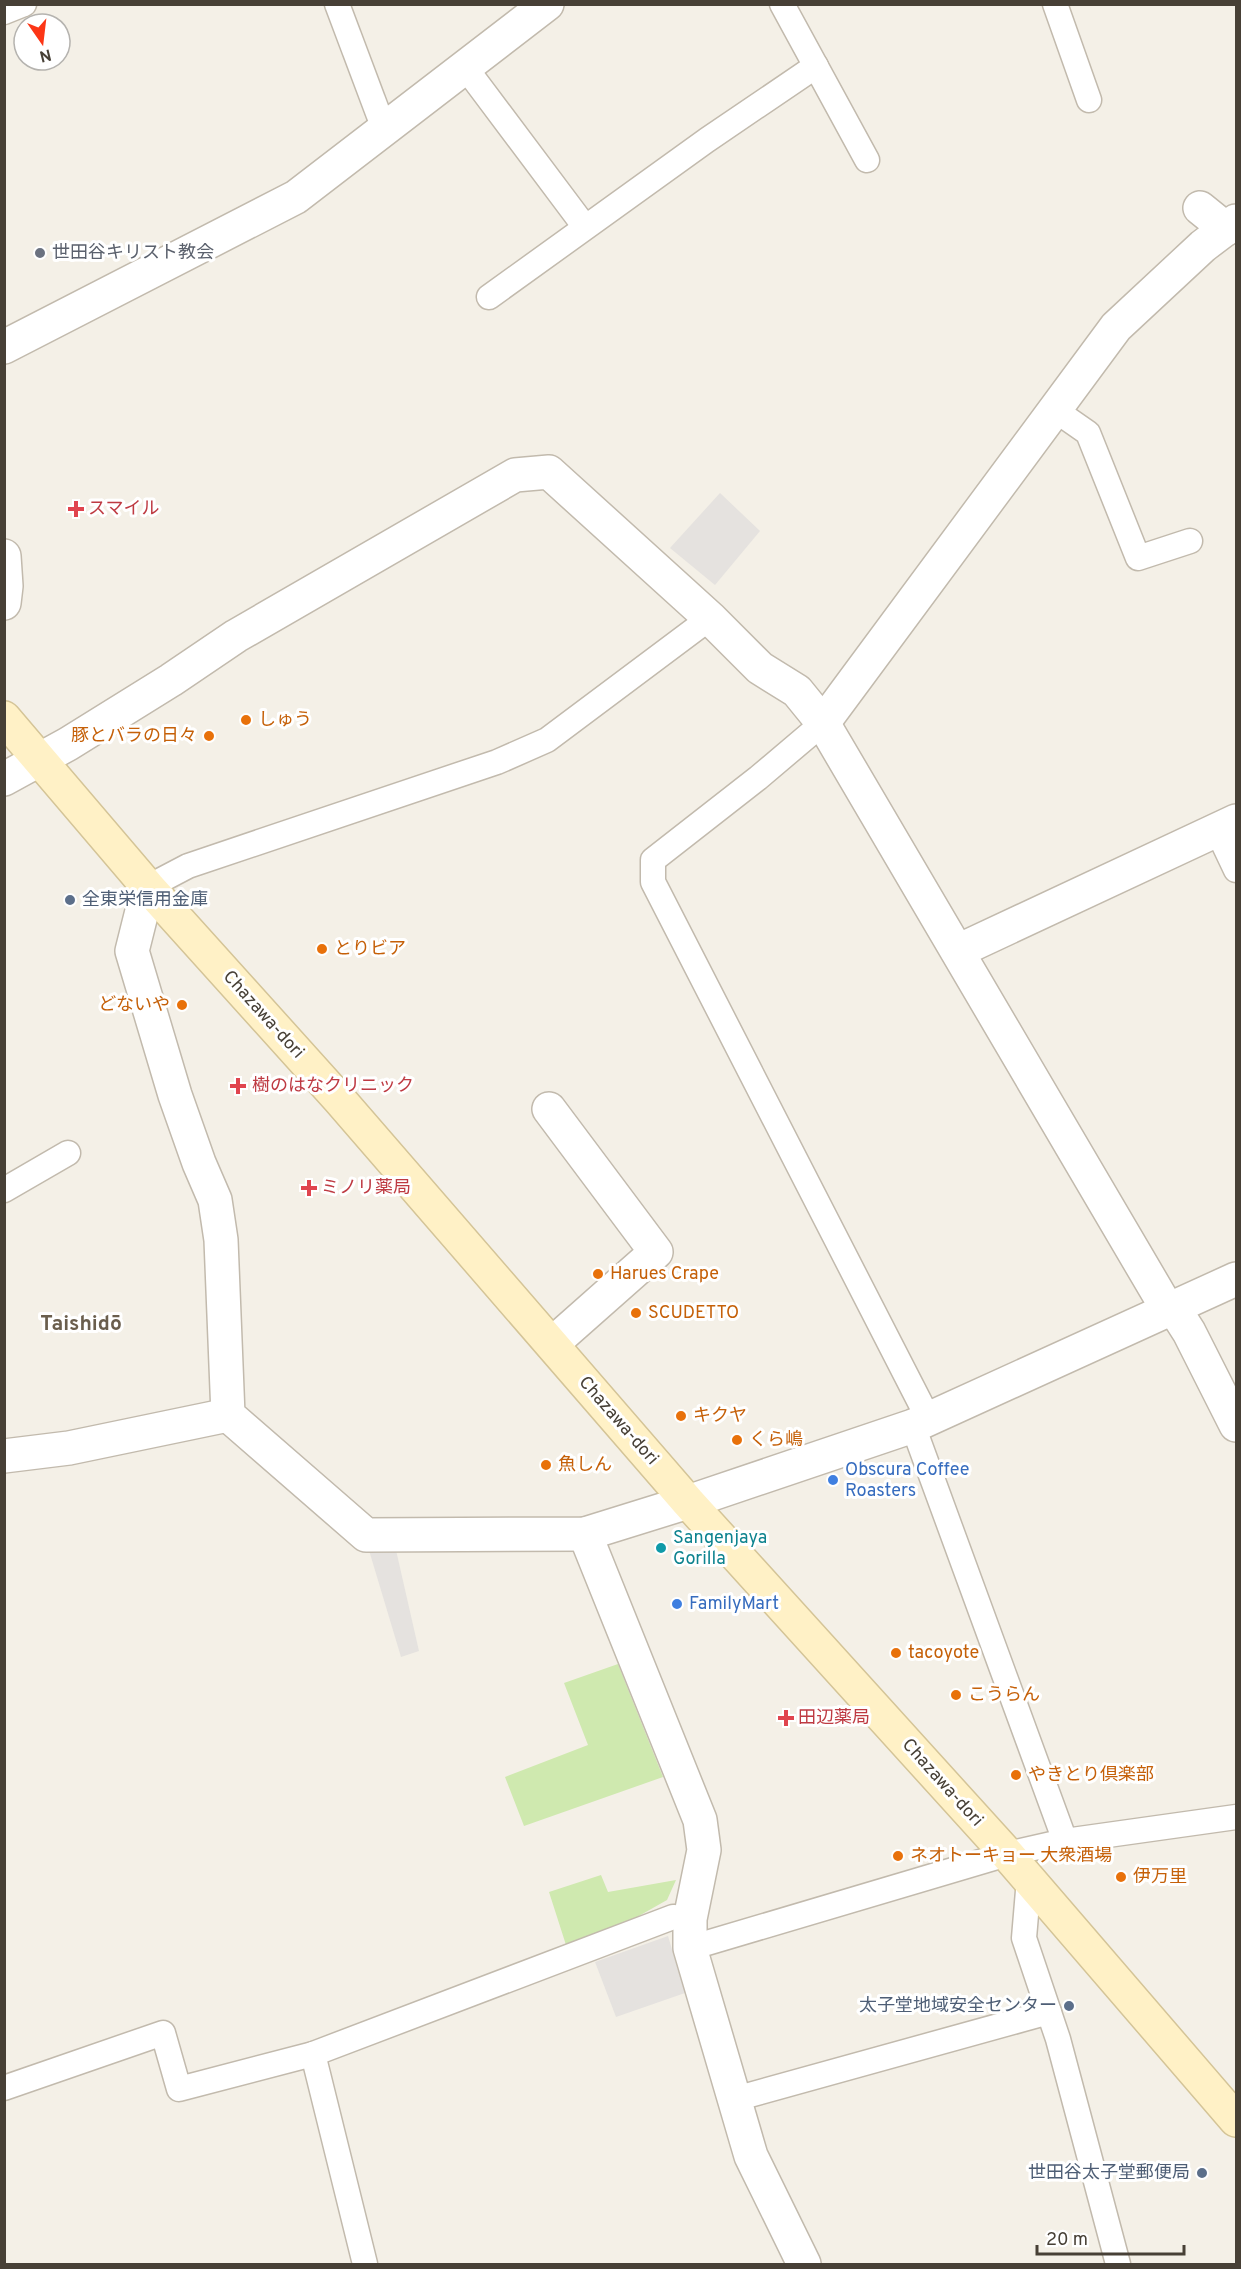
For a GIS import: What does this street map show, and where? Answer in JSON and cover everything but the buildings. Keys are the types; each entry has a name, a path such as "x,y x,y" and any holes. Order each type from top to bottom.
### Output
{"street":[{"path":"4,347 296,197 547,4"},
{"path":"823,723 1116,327 1203,246 1231,225 1200,208"},
{"path":"4,779 40,761 171,680 236,636 515,475 549,472 710,618 760,668 797,691 823,723 1170,1309 1189,1332 1236,1425"},
{"path":"4,555 6,586 4,603"},
{"name":"Chazawa-dori","path":"4,718 148,887 339,1099 688,1502 1007,1854 1236,2120"},
{"path":"958,951 1227,825"},
{"path":"148,887 132,951 175,1095 215,1200 221,1240 228,1415 366,1535 585,1534 688,1502 920,1422 1236,1279"},
{"path":"549,1109 656,1252 552,1344"},
{"path":"4,1456 69,1448 228,1415"},
{"path":"585,1534 700,1820 704,1850 690,1933 751,2156 804,2265"}],"lane":[{"path":"4,12 24,4"},
{"path":"337,4 384,129"},
{"path":"782,4 867,160"},
{"path":"1055,4 1089,100"},
{"path":"489,297 707,140 816,66"},
{"path":"465,67 585,227"},
{"path":"1055,410 1088,433 1138,558 1190,541"},
{"path":"148,887 188,866 497,762 547,740 710,618"},
{"path":"823,723 758,778 653,860 653,882 920,1422 1065,1841"},
{"path":"1227,825 1236,870"},
{"path":"4,1190 68,1153"},
{"path":"4,2088 163,2033 179,2089 313,2054 672,1917 690,1933 1065,1841 1236,1817"},
{"path":"1029,1879 1024,1938 1049,2012 1119,2265"},
{"path":"735,2099 1049,2012"},
{"path":"313,2054 366,2265"}],"green space":[{"path":"618,1664 663,1777 524,1826 505,1777 588,1745 564,1683"},
{"path":"601,1875 608,1892 676,1880 667,1900 637,1917 566,1945 549,1892"}],"shaded area":[{"path":"720,493 760,531 715,585 670,548"},
{"path":"368,1547 396,1550 419,1651 401,1657"},
{"path":"668,1936 685,1993 616,2017 595,1962"}],"place":[{"name":"世田谷キリスト教会","path":"40,253"},
{"name":"スマイル","path":"76,509"},
{"name":"しゅう","path":"246,720"},
{"name":"豚とバラの日々","path":"209,736"},
{"name":"全東栄信用金庫","path":"70,900"},
{"name":"とりビア","path":"322,949"},
{"name":"どないや","path":"182,1005"},
{"name":"樹のはなクリニック","path":"238,1086"},
{"name":"ミノリ薬局","path":"309,1188"},
{"name":"Harues Crape","path":"598,1274"},
{"name":"SCUDETTO","path":"636,1313"},
{"name":"キクヤ","path":"681,1416"},
{"name":"くら嶋","path":"737,1440"},
{"name":"魚しん","path":"546,1465"},
{"name":"Obscura Coffee Roasters","path":"833,1480"},
{"name":"Sangenjaya Gorilla","path":"661,1548"},
{"name":"FamilyMart","path":"677,1604"},
{"name":"tacoyote","path":"896,1653"},
{"name":"こうらん","path":"956,1695"},
{"name":"田辺薬局","path":"786,1718"},
{"name":"やきとり倶楽部","path":"1016,1775"},
{"name":"ネオトーキョー 大衆酒場","path":"898,1856"},
{"name":"伊万里","path":"1121,1877"},
{"name":"太子堂地域安全センター","path":"1069,2006"},
{"name":"世田谷太子堂郵便局","path":"1202,2173"}],"district":[{"name":"Taishidō","path":"81,1324"}]}
